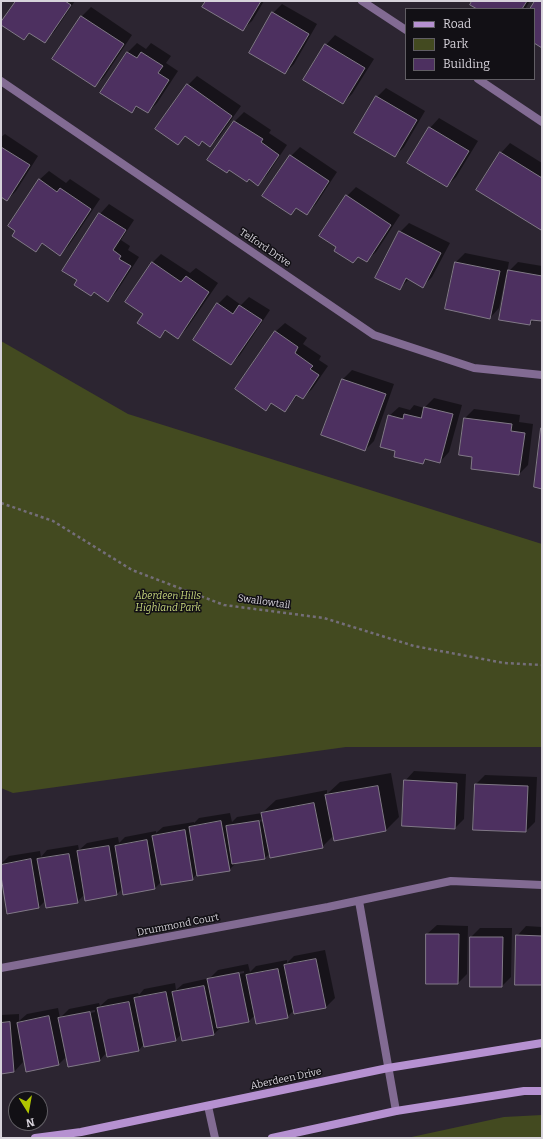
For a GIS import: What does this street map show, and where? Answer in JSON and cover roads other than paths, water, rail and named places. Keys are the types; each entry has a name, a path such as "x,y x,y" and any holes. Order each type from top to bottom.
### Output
{"main road":[{"name":"Aberdeen Drive","path":"35,1138 81,1132 388,1068 542,1043"},
{"path":"272,1138 396,1111 524,1091 542,1091"}],"street":[{"path":"362,1 405,29"},
{"path":"479,80 542,122"},
{"name":"Telford Drive","path":"1,81 374,335 474,368 542,375"},
{"name":"Drummond Court","path":"1,968 359,901 451,881 542,885"},
{"path":"359,901 396,1111"},
{"path":"208,1106 215,1138"}],"park label":[{"name":"Aberdeen Hills Highland Park","path":"168,602"}]}
